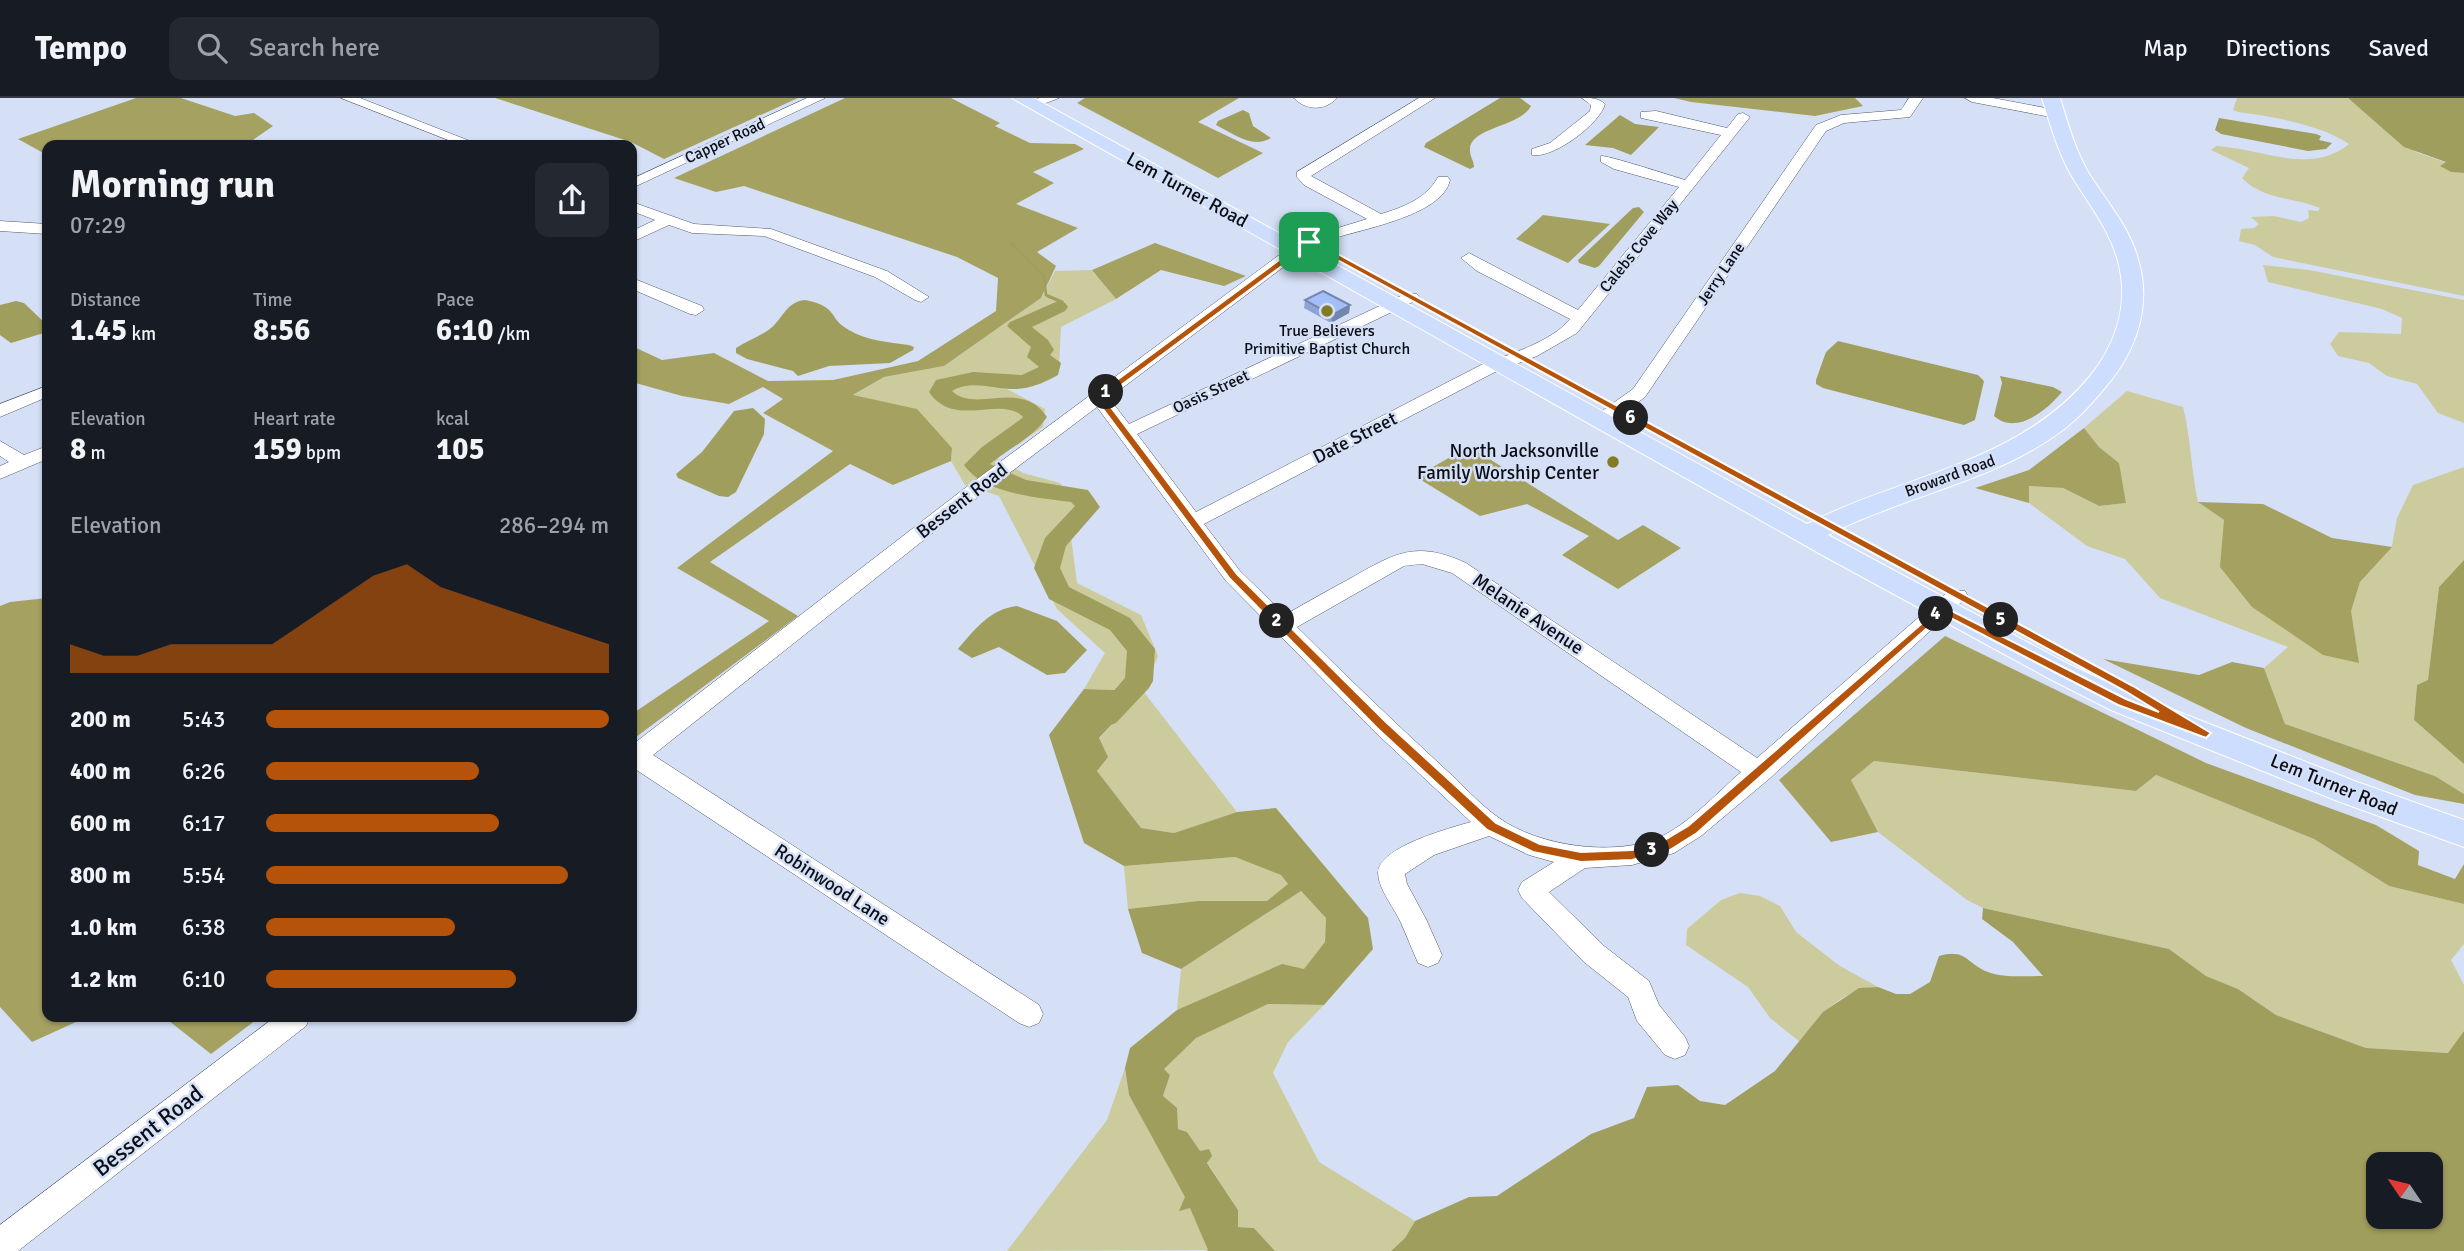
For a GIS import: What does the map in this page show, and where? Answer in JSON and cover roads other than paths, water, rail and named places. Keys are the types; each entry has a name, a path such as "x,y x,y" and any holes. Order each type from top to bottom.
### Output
{"main road":[{"name":"Lem Turner Road","path":"1040,100 1949,603 2129,688 2206,733 2346,791 2453,831"},
{"name":"Broward Road","path":"1816,529 1875,502 1982,466 2017,448 2070,412 2102,380 2119,354 2127,335 2133,303 2129,260 2116,229 2073,162 2053,106"}],"street":[{"path":"348,98 460,140"},
{"name":"Capper Road","path":"637,182 818,98"},
{"path":"1301,98 1308,103 1317,104 1330,98"},
{"path":"1374,223 1309,182 1304,177 1304,172 1428,98"},
{"path":"1537,152 1555,146 1596,113 1598,104 1589,98"},
{"name":"Jerry Lane","path":"1609,415 1639,393 1821,128 1832,121 1905,114 1916,98"},
{"path":"1972,98 2053,106"},
{"path":"1646,115 1730,133"},
{"name":"Calebs Cove Way","path":"1509,360 1563,334 1580,318 1743,117"},
{"path":"1606,159 1619,166 1688,185"},
{"name":"Bessent Road","path":"637,755 976,489 1099,397 1309,247 1419,205 1441,189 1443,180"},
{"path":"637,208 703,230 738,229 766,232 881,274 921,297"},
{"path":"637,234 668,219"},
{"path":"0,226 42,229"},
{"path":"1469,258 1483,268 1580,318"},
{"path":"637,285 696,310"},
{"name":"Oasis Street","path":"1125,433 1403,302"},
{"name":"Date Street","path":"1192,522 1509,360"},
{"path":"0,411 42,393"},
{"path":"1099,397 1233,576 1382,725 1492,827 1538,848 1581,857 1632,855 1665,846 1692,829 1760,772 1949,603"},
{"path":"0,447 23,463"},
{"path":"0,473 42,454"},
{"name":"Melanie Avenue","path":"1282,626 1398,560 1413,556 1446,562 1459,568 1760,772"},
{"name":"Robinwood Lane","path":"637,759 1029,1014"},
{"path":"1428,955 1413,919 1394,886 1391,872 1401,860 1430,846 1492,827"},
{"path":"1581,857 1531,890 1594,954 1639,990 1647,1012 1675,1046"},
{"name":"Bessent Road","path":"0,1245 290,1022"}],"waterway":[{"path":"1011,243 1044,276 1048,296"},
{"path":"1048,296 1062,302 1058,307"},
{"path":"1048,296 1052,298"},
{"path":"1058,307 1017,326 1041,344 1043,350 1038,357 1050,363 1050,370 1023,382 959,380 944,385 940,392 949,400 960,404 1003,403 1027,408 1036,417 1030,424 976,465 984,472 1009,483 1079,495 1088,507 1054,544 1047,568 1058,593 1120,624 1141,649 1139,681 1106,716"}],"place":[{"name":"True Believers Primitive Baptist Church","path":"1327,311"},
{"name":"North Jacksonville Family Worship Center","path":"1613,462"}]}
